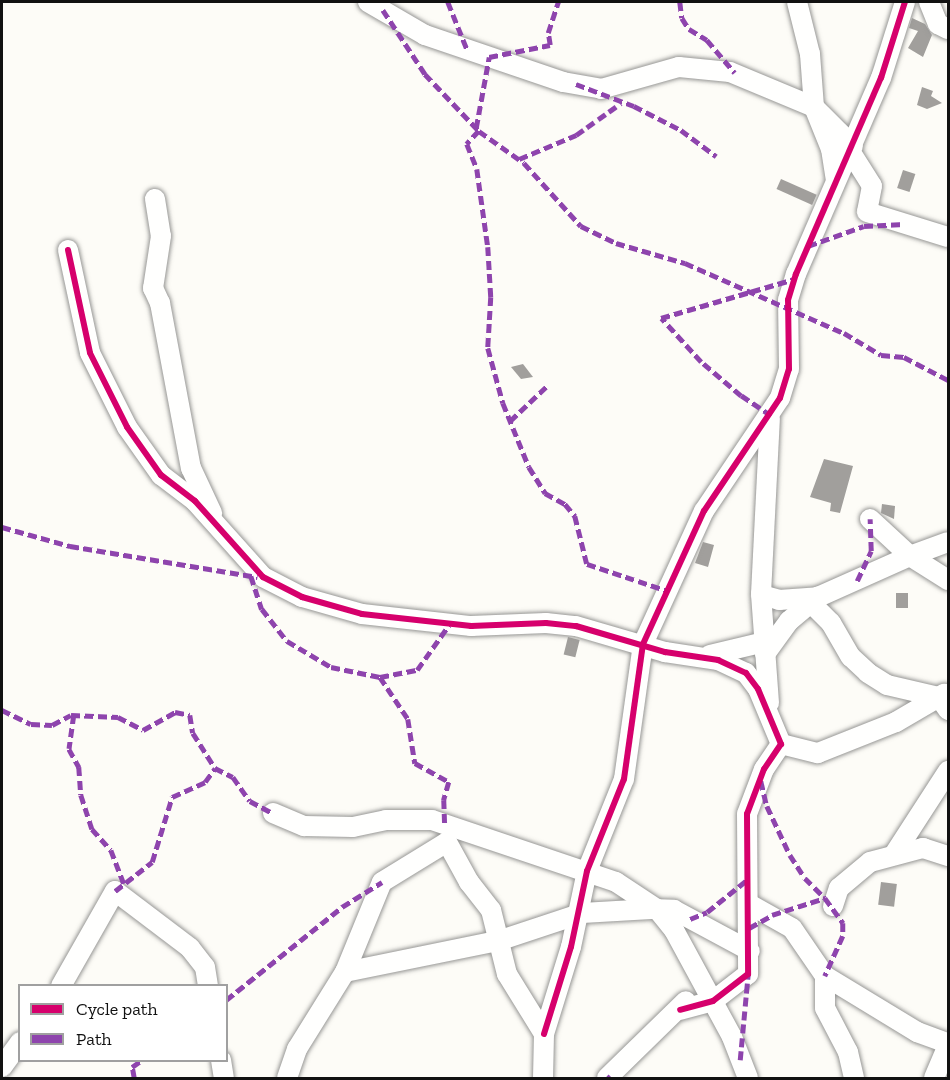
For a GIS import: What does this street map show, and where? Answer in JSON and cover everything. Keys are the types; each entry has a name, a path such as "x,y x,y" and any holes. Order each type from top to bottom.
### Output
{"street":[{"path":"368,2 425,35 563,82 601,89 679,67 702,66 774,87 814,107 852,148 872,186 867,212 948,237"},
{"path":"797,2 810,54 814,107 831,149 836,179"},
{"path":"543,1078 544,1034 572,947 576,915 586,871 624,778 644,644 704,511 770,418 789,369 788,300 794,279 881,78 905,2"},
{"path":"929,2 938,24 948,29"},
{"path":"155,199 161,236 153,288 160,303 191,468 215,521 234,548 263,577 302,597 362,614 471,626 576,626 732,664 746,673 758,689 781,744"},
{"path":"68,250 90,353 127,427 161,475 215,521"},
{"path":"768,714 762,595 770,418"},
{"path":"870,519 910,556 948,580"},
{"path":"699,657 765,648 789,621 814,600 910,556 948,542"},
{"path":"762,595 779,600 814,600"},
{"path":"814,600 851,657 868,673 887,685 945,700"},
{"path":"781,744 818,753 945,700"},
{"path":"680,1010 713,1000 748,975 750,951 747,814 764,769 781,744"},
{"path":"895,853 948,771"},
{"path":"273,813 304,826 353,827 386,820 432,820 455,825 496,844 616,882 657,909 702,979 748,1078"},
{"path":"432,820 469,882 491,910 507,974 544,1034"},
{"path":"287,1078 297,1049 345,972 382,882 447,842"},
{"path":"833,906 839,888 870,862 895,853 923,848 948,856"},
{"path":"62,984 115,891 190,948 205,967 208,984"},
{"path":"749,904 792,928 825,976 917,1032 948,1044 934,1078"},
{"path":"345,972 498,941 576,915 657,909 674,910 750,951"},
{"path":"825,976 825,1008 848,1053 854,1078"},
{"path":"607,1078 644,1040 680,1010 702,979"},
{"path":"2,1067 18,1045"},
{"path":"221,1062 224,1078"}],"building":[{"path":"912,18 925,24 932,35 923,57 908,48 918,31 909,28"},
{"path":"922,87 933,91 931,96 942,103 927,109 917,105"},
{"path":"903,170 915,174 909,192 897,188"},
{"path":"781,179 817,195 812,205 777,189"},
{"path":"523,364 533,377 521,379 511,367"},
{"path":"824,459 853,466 840,513 830,511 831,503 810,497"},
{"path":"882,504 895,506 894,519 881,513"},
{"path":"703,542 714,545 708,567 695,563"},
{"path":"896,593 908,593 908,608 896,608"},
{"path":"568,637 580,640 575,657 564,654"},
{"path":"881,882 897,884 894,907 878,905"}],"marked path":[{"path":"448,2 467,49"},
{"path":"476,128 489,57 550,45 548,33 558,2"},
{"path":"680,2 682,18 689,29 707,40 735,73"},
{"path":"383,10 425,74 479,131 524,163 581,226 616,243 685,263 844,333 881,355 904,357 948,380"},
{"path":"576,84 634,106 681,130 716,156"},
{"path":"519,159 576,135 621,103"},
{"path":"479,131 467,144 477,169 488,247 491,297 488,348 503,403 529,467 545,493 565,504 575,516 587,564 668,591"},
{"path":"808,246 864,226 904,224"},
{"path":"771,416 741,396 701,362 661,318 794,279"},
{"path":"510,421 549,384"},
{"path":"857,581 871,551 870,519"},
{"path":"2,527 70,546 257,577"},
{"path":"251,576 262,609 287,641 331,667 380,677 417,670 449,625"},
{"path":"380,677 408,719 415,763 449,782 444,800 445,823"},
{"path":"2,710 31,724 52,725 71,715 118,717 143,730 175,712 190,715 193,733 215,768 233,777 250,801 273,813"},
{"path":"74,715 69,749 79,767 81,795 92,829 111,850 124,884"},
{"path":"115,891 152,862 172,797 205,782 215,768"},
{"path":"761,781 767,806 790,855 805,878 825,898"},
{"path":"690,919 707,912 747,880"},
{"path":"228,998 342,907 382,882"},
{"path":"749,928 772,915 825,898 843,923 843,936 825,976"},
{"path":"740,1060 748,974"},
{"path":"134,1078 132,1067 139,1062"}],"cycle path":[{"path":"544,1034 571,947 587,871 624,779 643,644 704,511 780,398 789,369 788,300 796,274 881,78 905,2"},
{"path":"68,250 90,353 127,427 161,475 195,501 263,577 302,597 362,614 471,626 546,623 576,626 665,652 718,660 746,673 758,689 781,744 764,769 747,814 748,974 713,1001 680,1010"}]}
